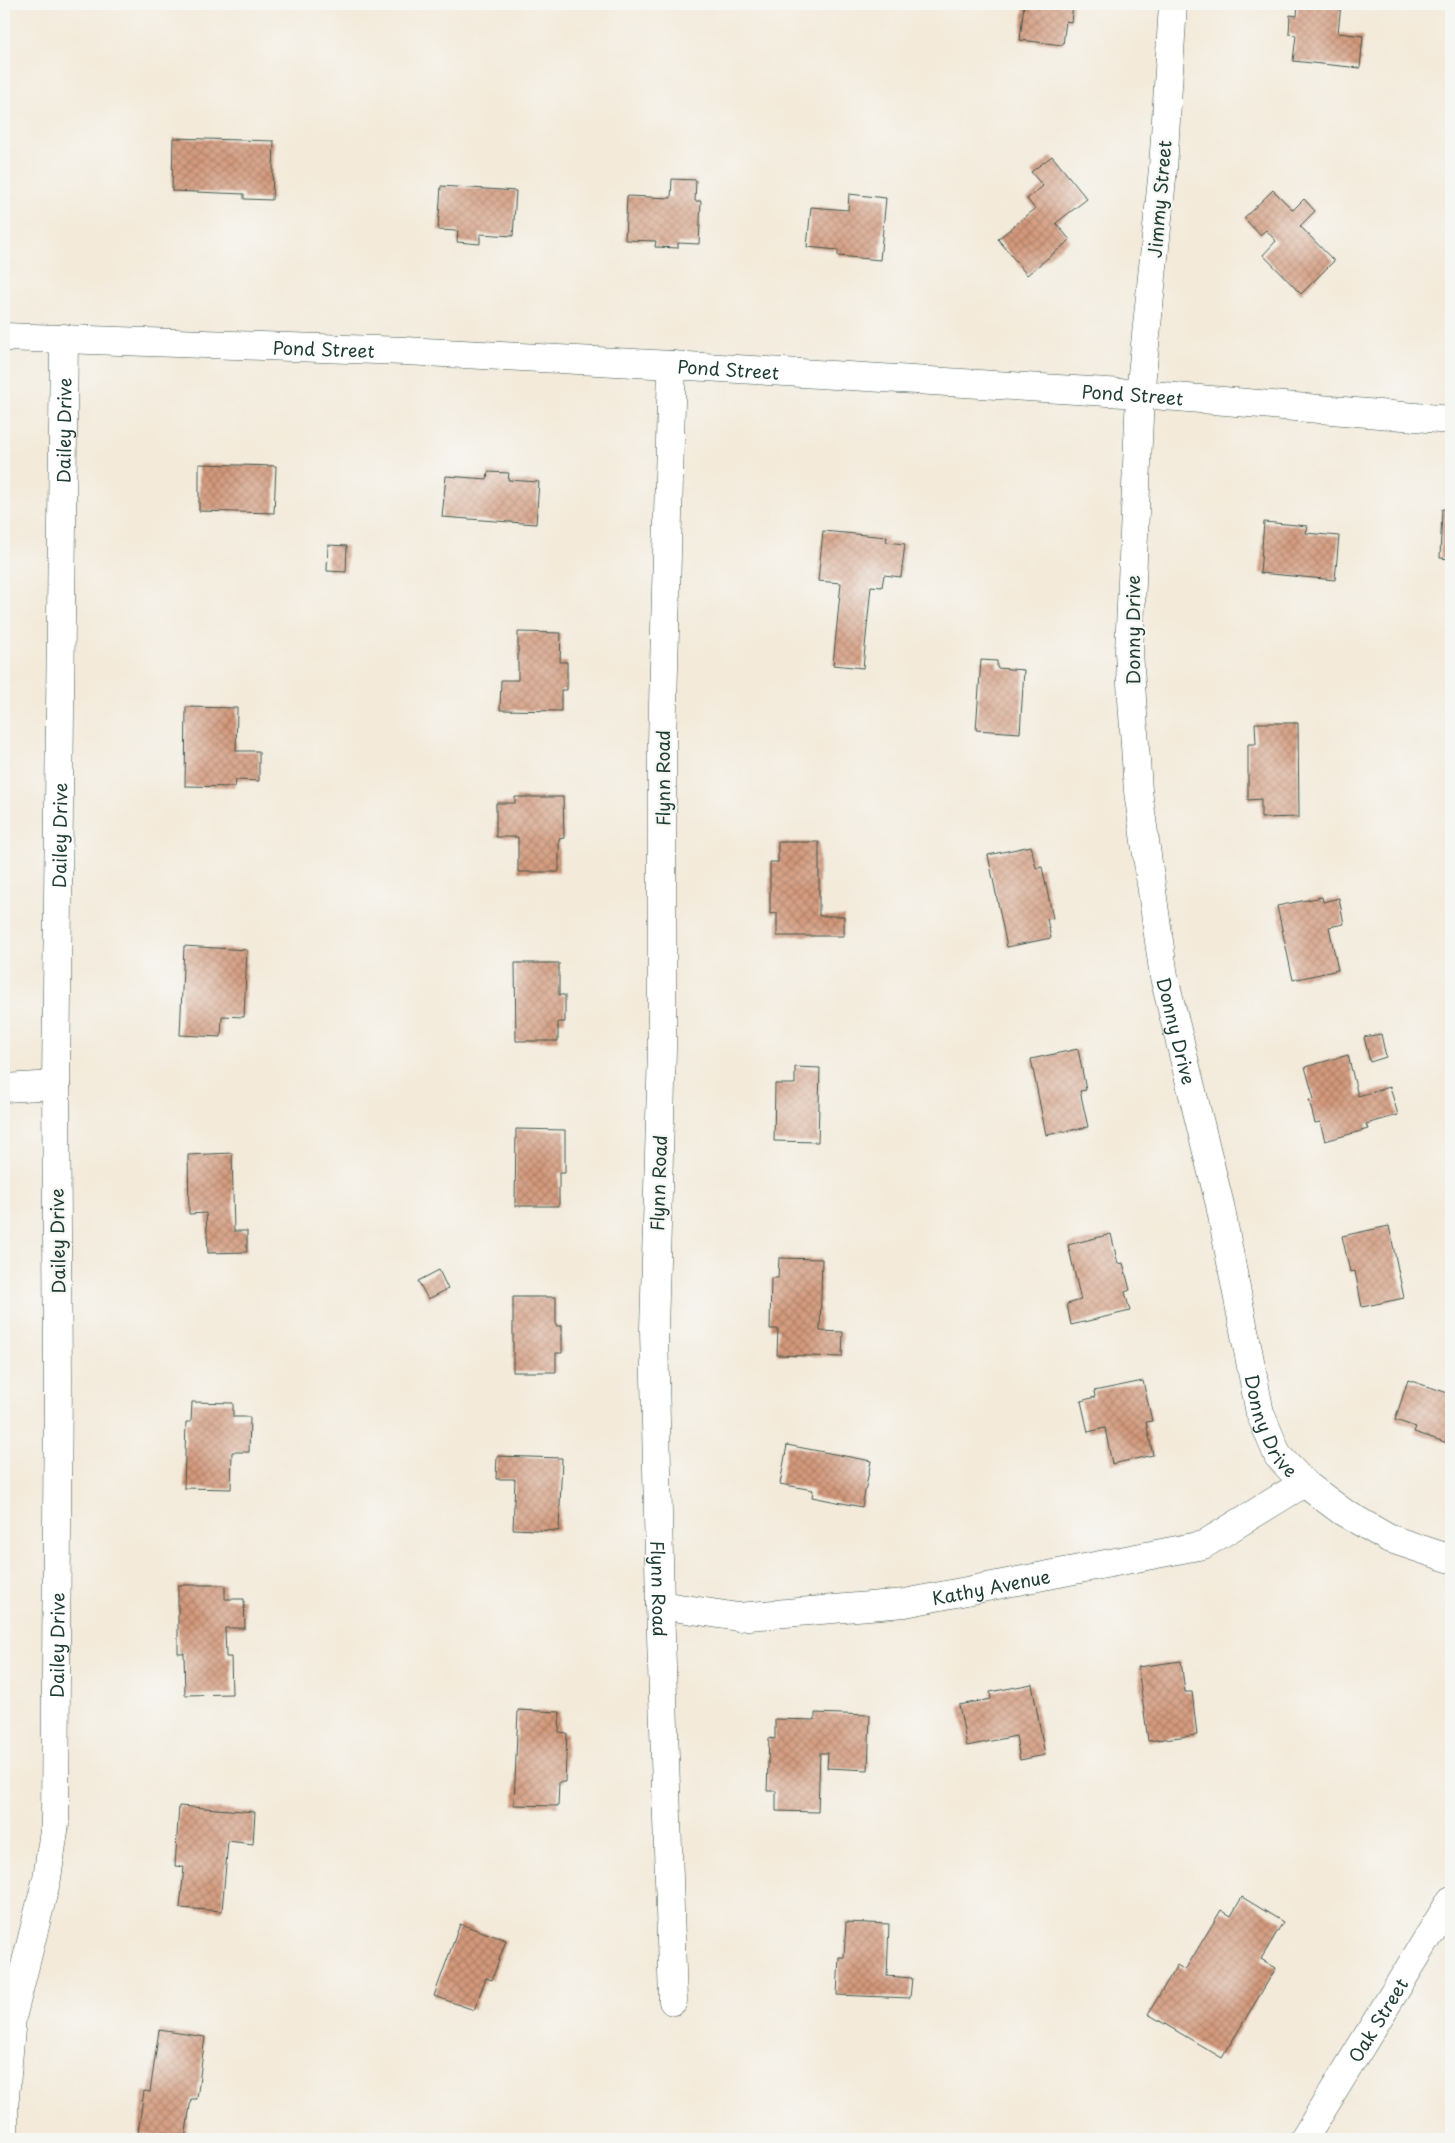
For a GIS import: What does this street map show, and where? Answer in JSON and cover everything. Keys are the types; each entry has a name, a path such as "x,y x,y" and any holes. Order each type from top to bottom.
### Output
{"street":[{"name":"Jimmy Street","path":"1140,394 1163,169 1173,4"},
{"name":"Pond Street","path":"4,337 405,350 1140,394 1451,420"},
{"name":"Dailey Drive","path":"4,2139 4,2108 12,2018 47,1878 55,1824 58,1377 56,1085 64,338"},
{"name":"Flynn Road","path":"672,366 662,743 662,1048 654,1330 660,1605 673,2001"},
{"name":"Donny Drive","path":"1140,394 1129,652 1138,791 1164,977 1220,1205 1260,1413 1278,1456 1304,1484 1343,1512 1388,1538 1451,1559"},
{"path":"4,1088 56,1085"},
{"name":"Kathy Avenue","path":"660,1605 738,1617 905,1603 1203,1545 1304,1484"},
{"name":"Oak Street","path":"1304,2139 1451,1900"}],"building":[{"path":"1024,4 1073,4 1071,22 1066,21 1063,45 1020,40"},
{"path":"1298,4 1341,4 1338,33 1363,36 1360,68 1293,61 1296,35 1289,34 1290,15 1297,16"},
{"path":"173,138 274,141 272,200 244,199 244,194 172,191"},
{"path":"1052,156 1087,199 1056,223 1070,240 1027,275 998,239 1035,209 1027,199 1043,186 1031,172"},
{"path":"672,179 696,180 695,201 701,201 699,244 678,243 678,248 655,247 656,241 625,240 627,196 671,198"},
{"path":"441,186 516,191 513,236 480,234 480,244 457,242 458,231 438,230"},
{"path":"1273,190 1293,210 1304,199 1315,211 1300,226 1334,261 1301,294 1263,255 1276,241 1266,230 1260,235 1244,218"},
{"path":"849,194 886,198 880,260 838,256 838,250 807,247 811,207 848,210"},
{"path":"199,464 276,466 274,513 199,511"},
{"path":"488,472 509,473 508,480 539,482 536,524 442,517 446,476 487,479"},
{"path":"1442,509 1451,510 1451,559 1440,558"},
{"path":"1264,522 1308,526 1306,533 1339,536 1335,580 1260,573"},
{"path":"823,531 887,537 886,542 905,544 901,577 884,575 882,587 871,586 863,668 833,665 841,583 818,581"},
{"path":"328,545 347,546 346,572 327,571"},
{"path":"518,632 561,633 560,662 567,662 567,690 561,690 561,711 500,710 501,680 518,680"},
{"path":"981,660 997,661 997,668 1024,670 1020,733 976,730"},
{"path":"186,707 237,708 236,751 259,751 259,781 236,780 235,787 185,786"},
{"path":"1255,723 1298,723 1299,817 1261,818 1261,799 1248,800 1248,744 1256,744"},
{"path":"515,797 563,797 564,838 559,839 559,872 518,872 518,837 496,837 496,803 515,803"},
{"path":"778,842 819,842 819,916 844,916 844,936 777,936 777,913 770,914 770,862 778,862"},
{"path":"1031,846 1036,868 1042,867 1053,918 1047,919 1051,938 1007,947 988,855"},
{"path":"1322,897 1323,902 1339,898 1344,924 1329,927 1338,970 1293,980 1277,906"},
{"path":"184,946 247,950 244,1017 222,1016 221,1037 180,1035"},
{"path":"515,963 559,963 559,995 565,995 565,1022 558,1022 558,1041 516,1041"},
{"path":"1381,1034 1386,1057 1370,1062 1364,1037"},
{"path":"1078,1049 1086,1090 1080,1091 1088,1127 1046,1135 1031,1059"},
{"path":"1348,1055 1358,1096 1390,1087 1398,1115 1366,1124 1368,1129 1325,1141 1320,1122 1315,1123 1309,1100 1314,1099 1305,1067"},
{"path":"795,1067 820,1068 818,1142 774,1141 775,1084 795,1084"},
{"path":"516,1129 565,1130 565,1173 559,1173 559,1206 515,1206"},
{"path":"232,1153 234,1231 247,1231 247,1252 208,1253 206,1213 189,1214 188,1155"},
{"path":"1389,1226 1404,1298 1362,1307 1355,1271 1350,1272 1342,1236"},
{"path":"1111,1234 1118,1264 1123,1263 1130,1290 1125,1292 1130,1311 1071,1325 1067,1304 1081,1300 1068,1245"},
{"path":"779,1258 822,1259 820,1331 843,1332 842,1357 777,1355 778,1329 770,1329 771,1278 778,1278"},
{"path":"439,1270 448,1289 428,1299 418,1281"},
{"path":"513,1297 556,1297 556,1326 562,1326 562,1353 556,1353 556,1372 513,1372"},
{"path":"1408,1380 1451,1394 1451,1444 1414,1432 1416,1427 1395,1420"},
{"path":"1143,1381 1152,1421 1146,1422 1153,1455 1112,1464 1105,1428 1088,1432 1081,1401 1095,1397 1094,1391"},
{"path":"192,1402 233,1403 233,1417 250,1417 249,1452 232,1452 231,1489 184,1488 186,1422 191,1422"},
{"path":"787,1445 871,1461 862,1507 812,1497 813,1490 780,1484"},
{"path":"497,1456 562,1458 559,1531 513,1529 515,1479 496,1479"},
{"path":"178,1585 225,1585 225,1599 244,1599 245,1628 225,1628 226,1657 231,1657 232,1694 185,1695 184,1653 178,1653"},
{"path":"1181,1661 1185,1692 1192,1692 1197,1735 1148,1741 1138,1667"},
{"path":"1032,1684 1045,1755 1020,1760 1016,1736 967,1746 959,1705 991,1699 990,1692"},
{"path":"518,1710 560,1712 559,1732 567,1733 565,1782 559,1782 558,1806 514,1805"},
{"path":"815,1713 870,1715 868,1770 827,1768 828,1753 820,1753 818,1812 776,1811 776,1791 767,1791 769,1738 775,1739 775,1719 815,1720"},
{"path":"179,1806 255,1812 253,1844 228,1841 222,1911 180,1908 184,1867 175,1866"},
{"path":"1242,1897 1283,1922 1261,1959 1276,1968 1222,2058 1148,2014 1177,1965 1185,1970 1221,1910 1231,1916"},
{"path":"846,1922 889,1924 887,1976 912,1978 910,1998 837,1995 839,1957 844,1957"},
{"path":"460,1924 506,1940 492,1980 486,1978 474,2010 434,1996"},
{"path":"159,2030 205,2037 197,2099 191,2099 185,2139 138,2133 144,2091 150,2092"}]}
